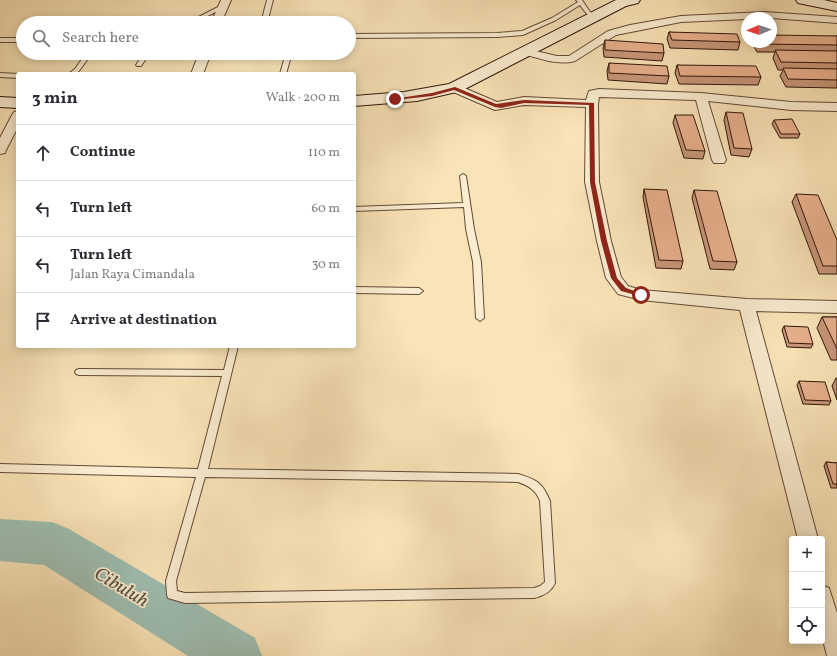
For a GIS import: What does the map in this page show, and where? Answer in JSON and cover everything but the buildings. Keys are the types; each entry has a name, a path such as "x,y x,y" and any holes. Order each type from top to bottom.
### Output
{"street":[{"path":"803,0 837,7"},
{"path":"356,101 412,97 455,88 596,17 624,1"},
{"path":"219,16 224,3"},
{"path":"527,52 557,59 571,59 612,33 630,28 681,19 764,15 837,20"},
{"path":"198,72 202,60"},
{"path":"455,88 495,106 524,101 592,104"},
{"path":"837,107 791,106 701,97 592,94 592,182 604,241 614,278 623,290 641,295 748,305 837,307"},
{"path":"701,97 719,160"},
{"path":"0,102 16,103"},
{"path":"0,150 16,119"},
{"path":"748,305 807,536"},
{"path":"825,607 837,653"}],"lane":[{"path":"266,16 270,0"},
{"path":"356,36 497,35 523,33 554,20 579,2 588,13 596,17"},
{"path":"202,16 224,3"},
{"path":"0,40 16,40"},
{"path":"74,72 84,60"},
{"path":"139,66 143,60"},
{"path":"284,72 287,60"},
{"path":"0,76 16,76"},
{"path":"463,176 470,229 477,262 480,318"},
{"path":"356,209 467,205"},
{"path":"356,290 419,291"},
{"path":"0,468 202,473 518,478 526,480 538,488 545,501 550,583 541,592 534,594 178,597 172,595 171,581 202,473 234,348"},
{"path":"79,372 228,373"}],"waterway":[{"name":"Cibuluh","path":"0,540 52,544 236,656"}],"route":[{"path":"395,99 432,94 455,88 487,104 495,106 524,101 592,104 592,182 604,241 614,278 623,290 641,295"}]}
